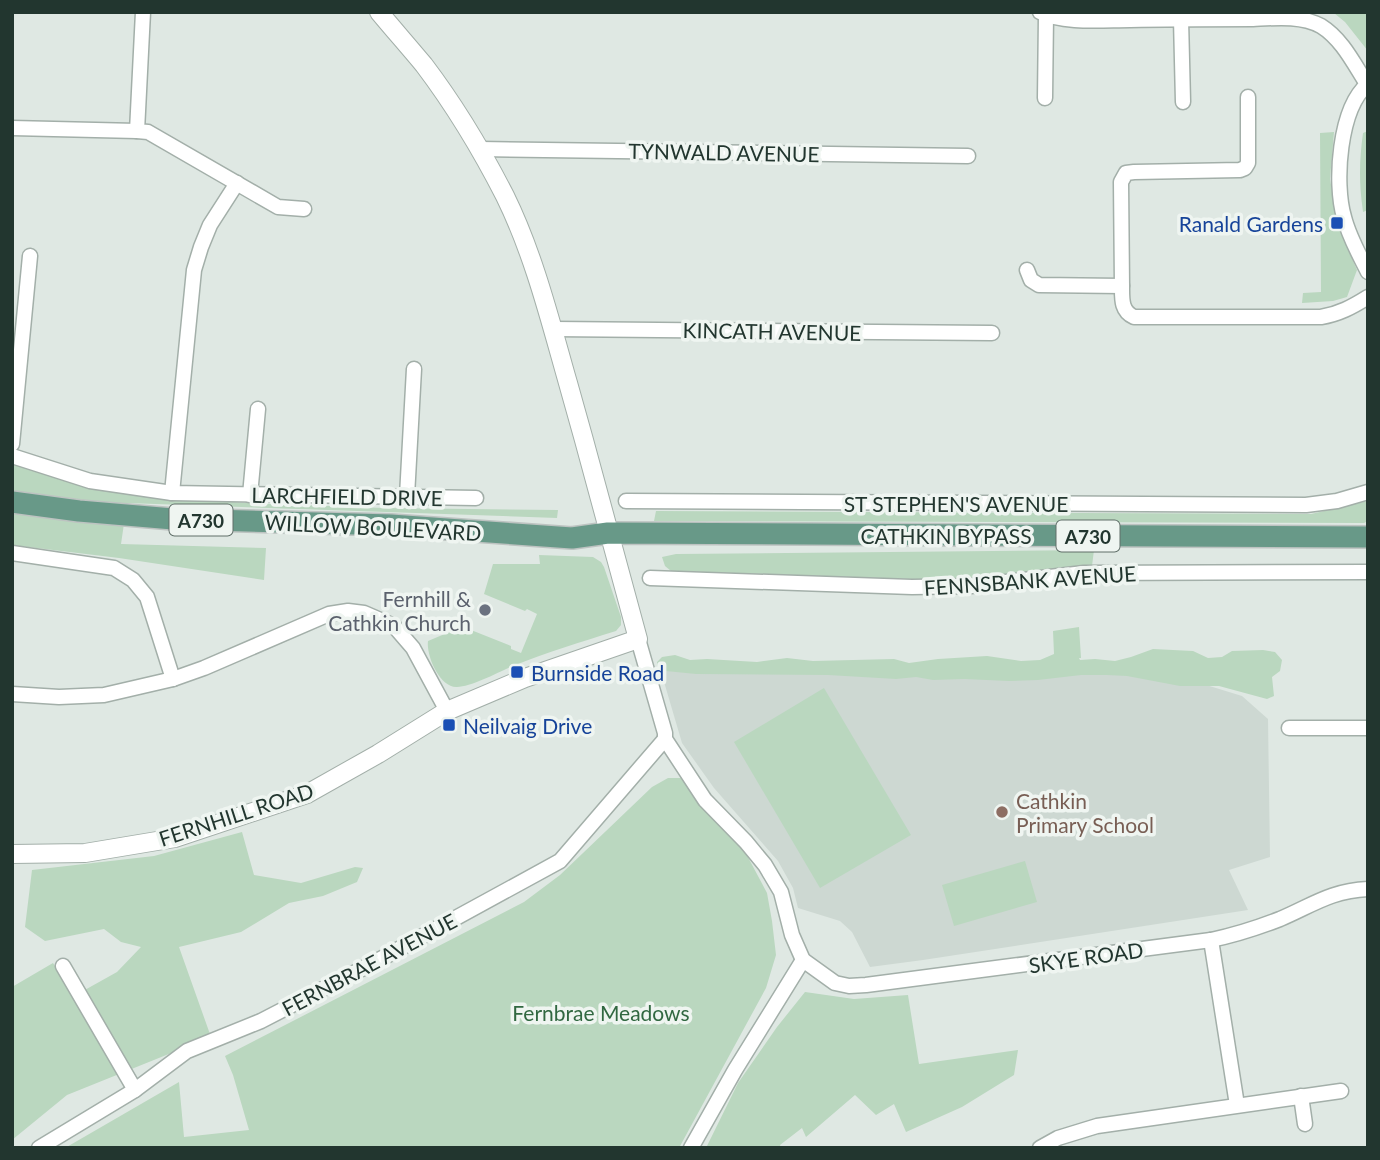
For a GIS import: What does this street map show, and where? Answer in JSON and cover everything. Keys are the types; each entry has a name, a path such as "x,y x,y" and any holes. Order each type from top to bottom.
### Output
{"main road":[{"name":"WILLOW BOULEVARD","path":"12,502 79,512 173,519 391,525 572,538 608,533"},
{"name":"CATHKIN BYPASS","path":"608,533 1368,537"}],"street":[{"path":"137,131 143,12"},
{"path":"379,12 423,65 480,149 524,237 601,500 665,740 705,800 765,865 781,892 792,935 803,960 735,1070 691,1148"},
{"path":"1045,98 1043,14 1081,20 1271,15 1303,20 1321,27 1342,46 1368,84 1357,95 1350,112 1339,169 1343,216 1368,272"},
{"path":"1181,19 1183,102"},
{"path":"1248,97 1248,163 1245,168 1134,172 1126,173 1123,177 1122,300 1125,311 1134,317 1321,317 1347,310 1368,297"},
{"path":"12,128 148,132 278,207 304,209"},
{"name":"TYNWALD AVENUE","path":"480,149 968,156"},
{"path":"172,494 194,270 211,225 237,183"},
{"path":"12,444 30,256"},
{"path":"1027,270 1031,280 1039,285 1122,286"},
{"name":"KINCATH AVENUE","path":"553,329 992,333"},
{"path":"407,496 414,369"},
{"path":"250,495 258,409"},
{"name":"LARCHFIELD DRIVE","path":"12,456 90,481 172,494 476,498"},
{"name":"ST STEPHEN'S AVENUE","path":"626,501 1306,505 1337,501 1368,492"},
{"path":"12,553 114,568 133,580 147,597 173,679"},
{"name":"FENNSBANK AVENUE","path":"650,578 912,587 971,586 1096,573 1368,572"},
{"path":"12,694 59,697 104,695 173,679 329,614 348,611 365,613 394,626 413,648 447,711"},
{"name":"FERNHILL ROAD","path":"12,854 85,853 175,838 307,794 447,711 525,678 638,639"},
{"path":"1289,728 1368,728"},
{"name":"FERNBRAE AVENUE","path":"39,1148 135,1090 187,1051 261,1021 560,861 665,740"},
{"name":"SKYE ROAD","path":"803,960 835,984 857,985 1041,963 1239,934 1329,895 1368,889"},
{"path":"1211,940 1237,1105"},
{"path":"63,965 135,1090"},
{"path":"1040,1148 1058,1138 1097,1126 1341,1090"},
{"path":"1301,1096 1305,1124"}],"shaded area":[{"name":"Cathkin Primary School","path":"660,664 1083,672 1190,680 1242,696 1268,719 1270,857 1229,870 1248,910 870,967 852,932 840,921 798,908 793,888 778,861 714,788 682,743"}],"green space":[{"path":"1368,12 1368,51 1345,22 1334,13"},
{"path":"1368,131 1368,210 1363,212 1361,154 1363,133"},
{"path":"1334,132 1330,179 1338,226 1357,270 1347,297 1333,301 1302,303 1303,293 1321,292 1320,133"},
{"path":"12,460 66,481 128,494 246,503 558,510 557,518 127,503 121,544 266,548 264,580 12,545"},
{"path":"1368,501 1368,521 1364,523 654,521 656,511 1311,514"},
{"path":"1094,550 1092,566 988,578 942,580 671,571 665,566 662,557 676,554"},
{"path":"539,555 593,557 601,562 621,617 621,625 616,631 539,656 470,685 457,687 445,682 435,670 429,655 428,641 459,628 511,646 511,649 521,653 537,614 484,594 493,564 540,564"},
{"path":"1079,627 1080,660 1115,661 1153,649 1193,651 1208,658 1222,657 1232,651 1275,652 1282,660 1280,671 1272,677 1274,696 1267,699 1219,686 1180,686 1127,676 1081,675 1009,681 696,674 666,671 658,667 657,662 662,657 675,655 690,660 757,662 787,658 813,661 894,659 909,663 987,656 1021,661 1040,660 1054,654 1053,631"},
{"path":"824,688 911,835 820,888 734,742"},
{"name":"Fernbrae Meadows","path":"668,778 681,778 704,810 742,846 767,893 776,955 766,988 679,1148 65,1148 179,1082 184,1137 249,1130 225,1056 524,902 560,875 652,787"},
{"path":"242,832 254,875 301,883 355,867 363,868 357,882 323,896 289,903 241,932 179,947 211,1037 67,1095 12,1140 12,987 53,963 74,996 117,972 141,947 121,942 104,929 45,941 25,927 32,870 154,856"},
{"path":"1025,861 1037,902 954,926 942,885"},
{"path":"805,992 854,999 908,995 919,1064 1018,1050 1014,1075 962,1107 906,1132 894,1104 876,1115 855,1095 806,1137 802,1128 780,1145 781,1148 706,1148 738,1083"}],"place":[{"name":"Ranald Gardens","path":"1337,223"},
{"name":"Fernhill & Cathkin Church","path":"485,610"},
{"name":"Burnside Road","path":"517,672"},
{"name":"Neilvaig Drive","path":"449,725"},
{"name":"Cathkin Primary School","path":"1002,812"}]}
